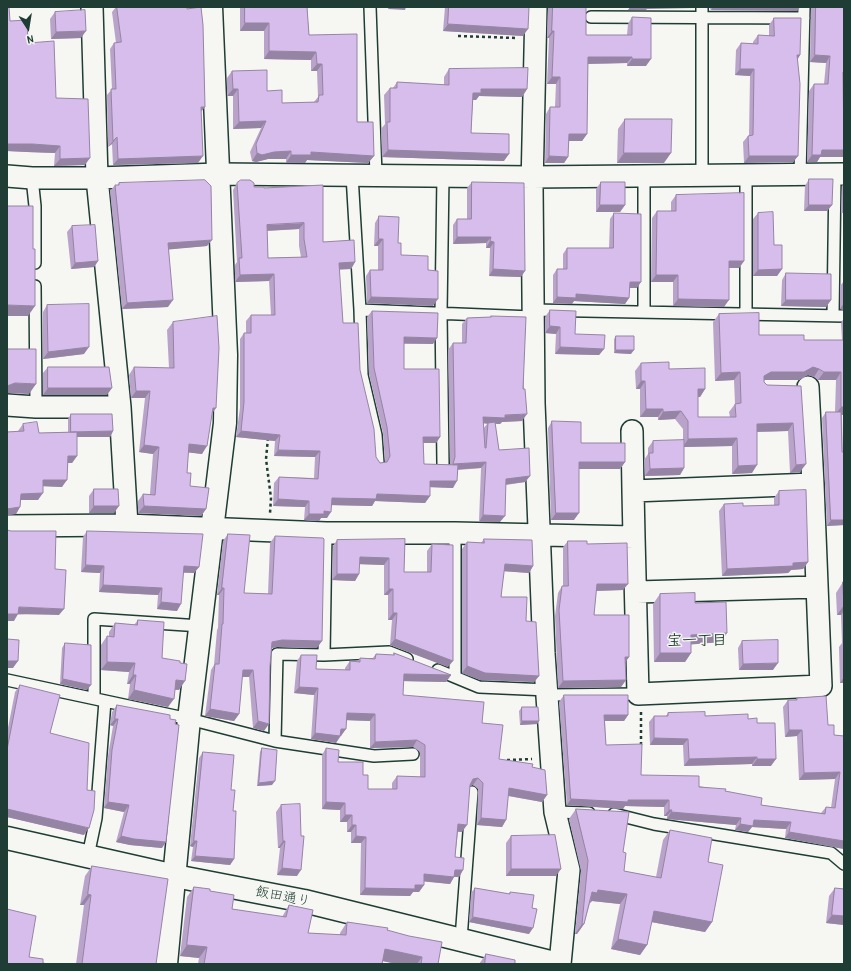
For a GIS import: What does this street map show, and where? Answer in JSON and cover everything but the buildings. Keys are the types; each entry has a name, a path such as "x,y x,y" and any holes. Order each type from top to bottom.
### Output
{"street":[{"path":"92,7 97,178 120,407 127,525"},
{"path":"166,964 189,719 225,423 226,355 211,7"},
{"path":"536,7 532,177 532,314 540,535 555,812 569,870 559,964"},
{"path":"7,176 32,178 97,178 219,174 532,177 702,174 746,176 840,174"},
{"path":"632,431 634,537 640,694 821,686 813,484 801,387"},
{"path":"7,405 36,407 120,407"},
{"path":"633,491 813,484"},
{"path":"7,526 127,525 326,533 455,533 634,537"},
{"path":"637,592 816,587"},
{"name":"飯田通り","path":"7,838 175,876 304,901 559,964"}],"lane":[{"path":"370,7 376,175"},
{"path":"702,12 702,174"},
{"path":"592,17 702,12 804,12 800,175"},
{"path":"833,316 840,174"},
{"path":"352,175 360,310 362,375 376,435 378,463"},
{"path":"644,175 644,312"},
{"path":"443,176 441,313 443,464"},
{"path":"746,176 746,314"},
{"path":"32,178 35,206 36,407"},
{"path":"360,310 441,313 532,314 644,312 844,316"},
{"path":"324,655 326,533"},
{"path":"455,533 455,676"},
{"path":"94,698 94,619 201,626"},
{"path":"275,741 278,654 324,655 389,652 455,676 479,687 548,692 640,694"},
{"path":"7,680 189,719 275,741 374,756 413,754"},
{"path":"88,856 96,818 106,701"},
{"path":"460,939 472,792"},
{"path":"555,812 616,814 654,824 831,853 844,864"}],"path":[{"path":"458,36 536,39"},
{"path":"268,430 266,459 271,498 269,530"},
{"path":"640,694 641,748"},
{"path":"503,761 552,757"}],"district":[{"name":"宝一丁目","path":"697,641"}]}
